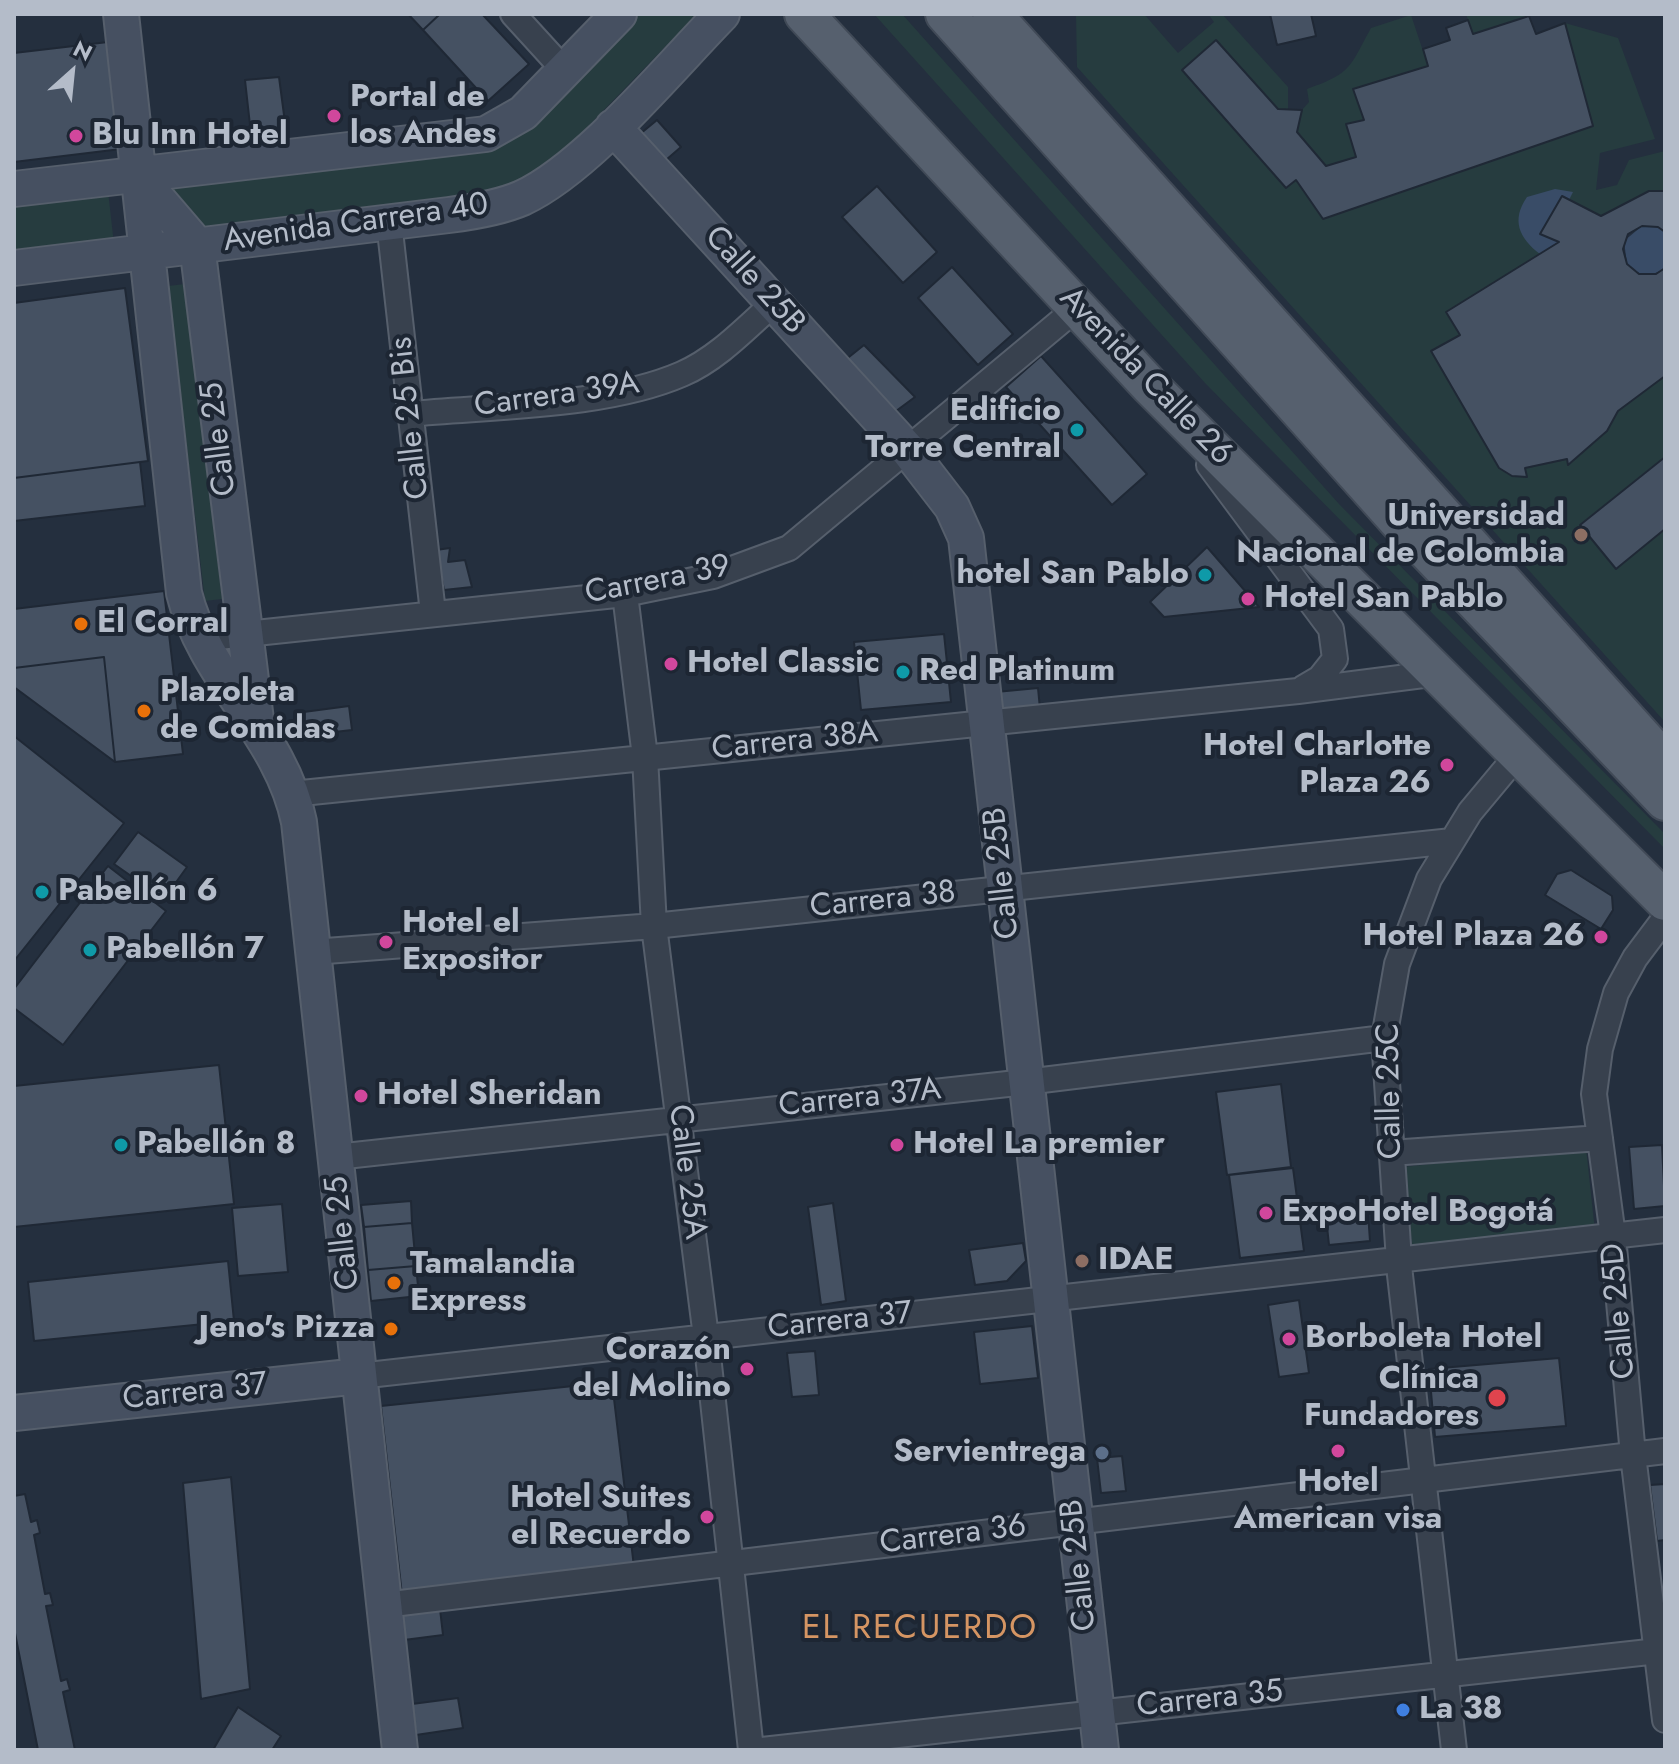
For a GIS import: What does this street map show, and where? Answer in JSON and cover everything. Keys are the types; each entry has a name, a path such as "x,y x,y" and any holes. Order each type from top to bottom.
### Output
{"main road":[{"name":"Avenida Calle 26","path":"804,14 1150,386 1520,752 1665,901"},
{"path":"945,14 1401,524 1665,801"},
{"path":"992,14 1665,762"}],"street":[{"name":"Calle 25","path":"121,14 184,593 199,639 215,668 257,725 292,794 299,822 400,1750"},
{"path":"513,14 565,71"},
{"path":"14,189 486,134 523,113 619,14"},
{"name":"Avenida Carrera 40","path":"14,268 475,212 519,199 553,179 613,127 722,14"},
{"name":"Calle 25B","path":"613,127 908,450 952,507 966,538 1101,1750"},
{"path":"137,175 197,245"},
{"name":"Calle 25 Bis","path":"389,222 433,613"},
{"name":"Calle 25","path":"197,245 243,634 257,725"},
{"name":"Carrera 39A","path":"410,414 612,394 682,374 707,360 774,303"},
{"name":"Carrera 39","path":"199,639 625,594 713,576 789,548 1078,307"},
{"path":"1150,386 1331,629 1335,659 1320,678 1298,691"},
{"name":"Calle 25A","path":"625,594 645,757 654,926 706,1337 751,1750"},
{"name":"Carrera 38A","path":"292,794 1298,691 1439,673"},
{"name":"Calle 25C","path":"1454,1750 1399,1260 1384,1038 1397,964 1429,879 1470,812 1520,752"},
{"name":"Carrera 38","path":"313,952 654,926 1452,841"},
{"name":"Calle 25D","path":"1665,918 1616,993 1600,1049 1594,1094 1613,1236 1633,1455 1665,1720"},
{"name":"Carrera 37A","path":"336,1157 1026,1082 1384,1038"},
{"path":"1391,1153 1600,1138"},
{"name":"Carrera 37","path":"14,1413 1665,1230"},
{"name":"Carrera 36","path":"384,1605 1665,1451"},
{"name":"Carrera 35","path":"762,1750 1658,1651"}],"green space":[{"path":"638,14 697,14 565,150 530,178 489,196 200,228 172,199 169,181 535,117"},
{"path":"874,14 902,14 1339,504 1665,834 1665,849 1205,383"},
{"path":"1076,14 1144,14 1178,53 1214,22 1208,14 1222,14 1288,87 1288,109 1278,109 1217,40 1182,71 1286,188 1296,180 1323,219 1593,126 1565,23 1618,38 1655,139 1600,153 1596,190 1617,185 1629,160 1665,151 1665,191 1649,191 1601,216 1562,197 1540,233 1559,242 1446,312 1460,335 1431,351 1499,468 1512,476 1527,477 1525,468 1567,459 1569,464 1607,431 1618,411 1665,376 1665,457 1580,525 1616,569 1665,529 1665,722 1077,67"},
{"path":"1466,14 1528,14 1529,16 1473,34"},
{"path":"1411,15 1428,66 1353,89 1364,120 1346,124 1356,157 1326,166 1297,132 1302,110 1309,102 1307,89 1348,68 1371,28"},
{"path":"108,191 114,244 14,255 14,202"},
{"path":"185,284 222,599 205,601 168,286"},
{"path":"1586,1148 1595,1231 1413,1251 1403,1167"}],"water":[{"path":"1555,189 1573,192 1569,200 1562,197 1540,233 1559,242 1540,254 1522,235 1519,213 1527,197"},
{"path":"1642,226 1658,227 1665,232 1665,268 1655,273 1640,273 1627,264 1624,241"}],"building":[{"path":"408,14 440,14 423,30"},
{"path":"440,14 482,14 529,64 488,101 423,30"},
{"path":"1270,14 1311,14 1316,36 1277,45"},
{"path":"1529,16 1536,34 1565,23 1593,126 1323,219 1296,180 1286,188 1182,70 1216,40 1278,109 1302,110 1297,132 1326,166 1356,157 1346,124 1364,120 1353,89 1428,66 1423,49 1450,40 1446,28 1468,20 1473,34"},
{"path":"108,42 121,149 14,162 14,53"},
{"path":"279,77 286,130 251,134 245,80"},
{"path":"657,120 681,147 659,166 634,139"},
{"path":"877,186 937,252 903,283 842,217"},
{"path":"1649,191 1665,191 1665,232 1658,227 1642,226 1628,234 1623,249 1627,264 1639,274 1656,274 1665,268 1665,376 1618,411 1607,431 1568,465 1567,459 1525,468 1527,477 1512,476 1499,468 1431,351 1460,335 1446,312 1559,242 1540,234 1562,196 1601,216"},
{"path":"952,267 1013,334 978,365 918,298"},
{"path":"125,288 148,461 14,478 14,303"},
{"path":"864,345 915,397 892,414 844,361"},
{"name":"Edificio Torre Central","path":"1041,356 1147,474 1112,505 1006,387"},
{"path":"1665,457 1665,529 1616,569 1580,525"},
{"path":"140,462 145,506 14,521 14,478"},
{"name":"hotel San Pablo","path":"1207,547 1259,607 1164,617 1150,602"},
{"path":"450,548 448,562 465,560 472,587 444,590 436,550"},
{"name":"Plazoleta de Comidas","path":"164,591 183,754 115,762 104,657 14,668 14,609"},
{"name":"Red Platinum","path":"944,634 951,702 861,710 854,642"},
{"path":"104,657 115,762 14,687 14,668"},
{"path":"1038,688 1040,709 998,713 996,692"},
{"path":"349,706 352,730 299,736 296,713"},
{"name":"Pabellón 6","path":"14,736 124,823 14,961"},
{"path":"138,832 187,867 164,899 114,864"},
{"name":"Pabellón 7","path":"108,866 166,911 63,1045 14,1008 14,989"},
{"path":"1571,870 1612,896 1613,910 1601,929 1545,895 1557,874"},
{"name":"Pabellón 8","path":"219,1065 234,1204 14,1227 14,1086"},
{"path":"1281,1084 1291,1167 1227,1175 1216,1092"},
{"path":"1662,1145 1665,1206 1634,1209 1629,1147"},
{"name":"ExpoHotel Bogotá","path":"1293,1168 1304,1251 1240,1258 1229,1175"},
{"path":"411,1201 412,1223 364,1227 361,1205"},
{"path":"833,1203 846,1301 821,1305 808,1207"},
{"path":"282,1204 288,1272 238,1276 232,1208"},
{"path":"1368,1213 1370,1241 1329,1245 1326,1217"},
{"path":"412,1223 416,1266 368,1270 364,1227"},
{"path":"1023,1243 1026,1261 1007,1281 975,1285 969,1250"},
{"path":"228,1261 234,1321 34,1341 28,1282"},
{"name":"Tamalandia Express","path":"416,1266 419,1296 371,1301 368,1270"},
{"name":"Borboleta Hotel","path":"1299,1300 1309,1373 1279,1377 1268,1305"},
{"path":"1032,1326 1038,1378 980,1384 974,1332"},
{"path":"815,1351 819,1395 792,1397 787,1353"},
{"name":"Clínica Fundadores","path":"1559,1358 1566,1426 1435,1437 1429,1369"},
{"path":"612,1382 634,1567 402,1595 381,1406"},
{"path":"1122,1456 1126,1491 1101,1493 1097,1458"},
{"path":"231,1477 250,1689 201,1699 183,1483"},
{"path":"1665,1484 1665,1540 1657,1541 1650,1485"},
{"path":"25,1494 31,1522 37,1520 40,1533 34,1535 45,1594 50,1593 53,1605 46,1606 61,1681 67,1679 70,1690 63,1692 75,1750 38,1750 14,1628 14,1496"},
{"path":"440,1609 443,1635 404,1640 401,1613"},
{"path":"458,1698 463,1728 416,1735 412,1704"},
{"path":"238,1707 281,1736 272,1750 213,1750"}],"place":[{"name":"Portal de los Andes","path":"334,116"},
{"name":"Blu Inn Hotel","path":"76,136"},
{"name":"Edificio Torre Central","path":"1077,430"},
{"name":"Universidad Nacional de Colombia","path":"1581,535"},
{"name":"hotel San Pablo","path":"1205,575"},
{"name":"Hotel San Pablo","path":"1248,599"},
{"name":"El Corral","path":"81,624"},
{"name":"Hotel Classic","path":"671,664"},
{"name":"Red Platinum","path":"903,672"},
{"name":"Plazoleta de Comidas","path":"144,711"},
{"name":"Hotel Charlotte Plaza 26","path":"1447,765"},
{"name":"Pabellón 6","path":"42,892"},
{"name":"Hotel Plaza 26","path":"1601,937"},
{"name":"Hotel el Expositor","path":"386,942"},
{"name":"Pabellón 7","path":"90,950"},
{"name":"Hotel Sheridan","path":"361,1096"},
{"name":"Pabellón 8","path":"121,1145"},
{"name":"Hotel La premier","path":"897,1145"},
{"name":"ExpoHotel Bogotá","path":"1266,1213"},
{"name":"IDAE","path":"1082,1261"},
{"name":"Tamalandia Express","path":"394,1283"},
{"name":"Jeno's Pizza","path":"391,1329"},
{"name":"Borboleta Hotel","path":"1289,1339"},
{"name":"Corazón del Molino","path":"747,1369"},
{"name":"Clínica Fundadores","path":"1497,1398"},
{"name":"Hotel American visa","path":"1338,1451"},
{"name":"Servientrega","path":"1102,1453"},
{"name":"Hotel Suites el Recuerdo","path":"707,1517"},
{"name":"La 38","path":"1403,1710"}],"district":[{"name":"EL RECUERDO","path":"920,1630"}]}
